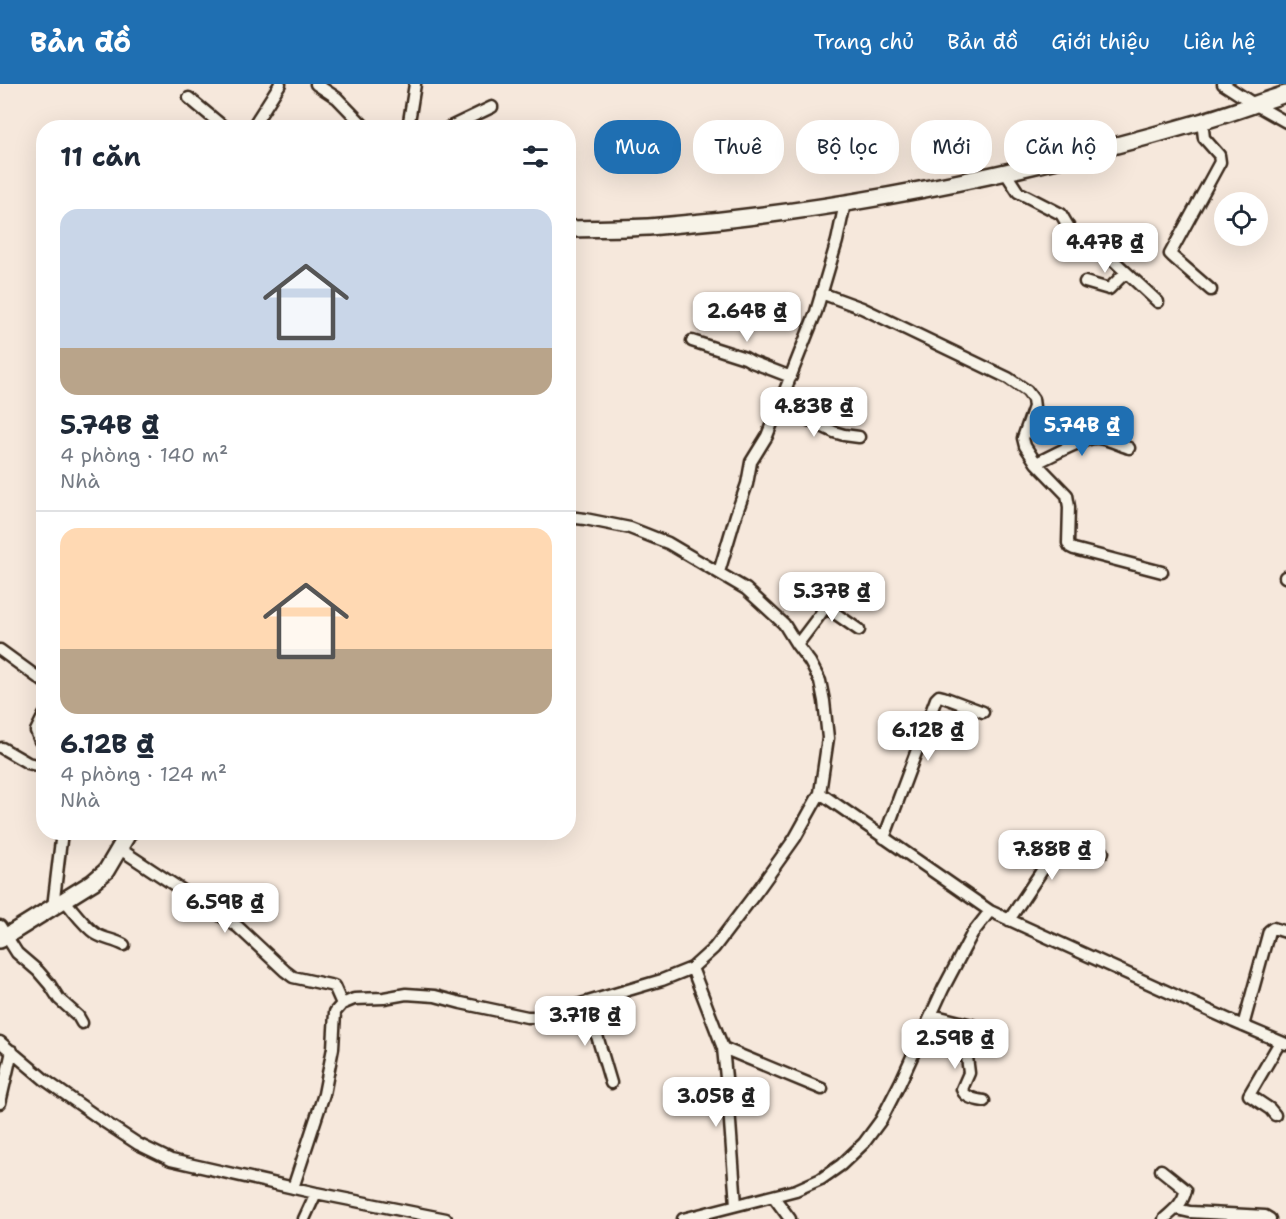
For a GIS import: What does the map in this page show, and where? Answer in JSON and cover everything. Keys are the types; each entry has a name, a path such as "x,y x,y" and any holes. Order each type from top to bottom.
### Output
{"street":[{"path":"257,120 280,84"},
{"path":"316,84 337,98 358,120"},
{"path":"409,120 415,84"},
{"path":"1223,84 1286,122"},
{"path":"1117,146 1202,122 1286,94"},
{"path":"189,98 215,120"},
{"path":"464,120 492,106"},
{"path":"1202,122 1204,138 1219,154 1220,162 1170,254 1211,290"},
{"path":"576,229 658,227 751,217 886,197 1004,172"},
{"path":"1006,174 1018,192 1061,214 1071,231 1083,240 1097,244 1158,302"},
{"path":"719,572 747,484 750,462 767,436 816,312 837,241 845,203"},
{"path":"1086,282 1109,289 1126,272"},
{"path":"821,293 862,308 1008,378 1027,391 1033,399 1034,407 1023,438 1025,446 1036,463 1067,495 1070,547 1162,572"},
{"path":"692,341 746,358 791,377"},
{"path":"779,406 834,432 859,437"},
{"path":"1036,463 1081,440 1098,438 1129,448"},
{"path":"293,1188 324,1094 333,1048 335,1012 342,1004 354,999 384,998 406,994 435,996 461,1004 537,1017 662,980 692,968 714,948 758,890 795,838 820,793 828,738 820,681 784,624 746,589 669,543 630,528 576,518"},
{"path":"797,645 842,583"},
{"path":"826,607 859,630"},
{"path":"0,650 36,676"},
{"path":"884,838 936,699 939,696 943,697 983,712"},
{"path":"2,748 36,765"},
{"path":"820,793 990,911 1283,1043 1249,1095 1275,1115"},
{"path":"59,904 62,840"},
{"path":"82,1023 78,1016 59,999 38,971 17,953 2,934 59,904 93,882 106,871 125,840"},
{"path":"120,849 238,927 293,977 334,986 342,1004"},
{"path":"1009,920 1050,861 1077,851 1102,852"},
{"path":"59,904 98,935 114,939 124,945"},
{"path":"683,1219 796,1190 821,1179 841,1165 864,1143 880,1120 900,1083 972,934 990,911"},
{"path":"1238,1024 1269,931 1273,928 1286,932"},
{"path":"692,968 723,1048 736,1205"},
{"path":"586,1002 611,1083"},
{"path":"932,1015 976,1028 976,1035 967,1058 969,1073 962,1089 964,1094 984,1101"},
{"path":"0,1042 45,1080 103,1121 138,1144 171,1160 316,1193 446,1219"},
{"path":"723,1048 822,1089"},
{"path":"0,1103 12,1051"},
{"path":"1161,1170 1186,1190 1178,1209 1164,1219"},
{"path":"304,1219 316,1193"},
{"path":"773,1196 790,1219"},
{"path":"1178,1209 1190,1212 1265,1216 1270,1219"}]}
